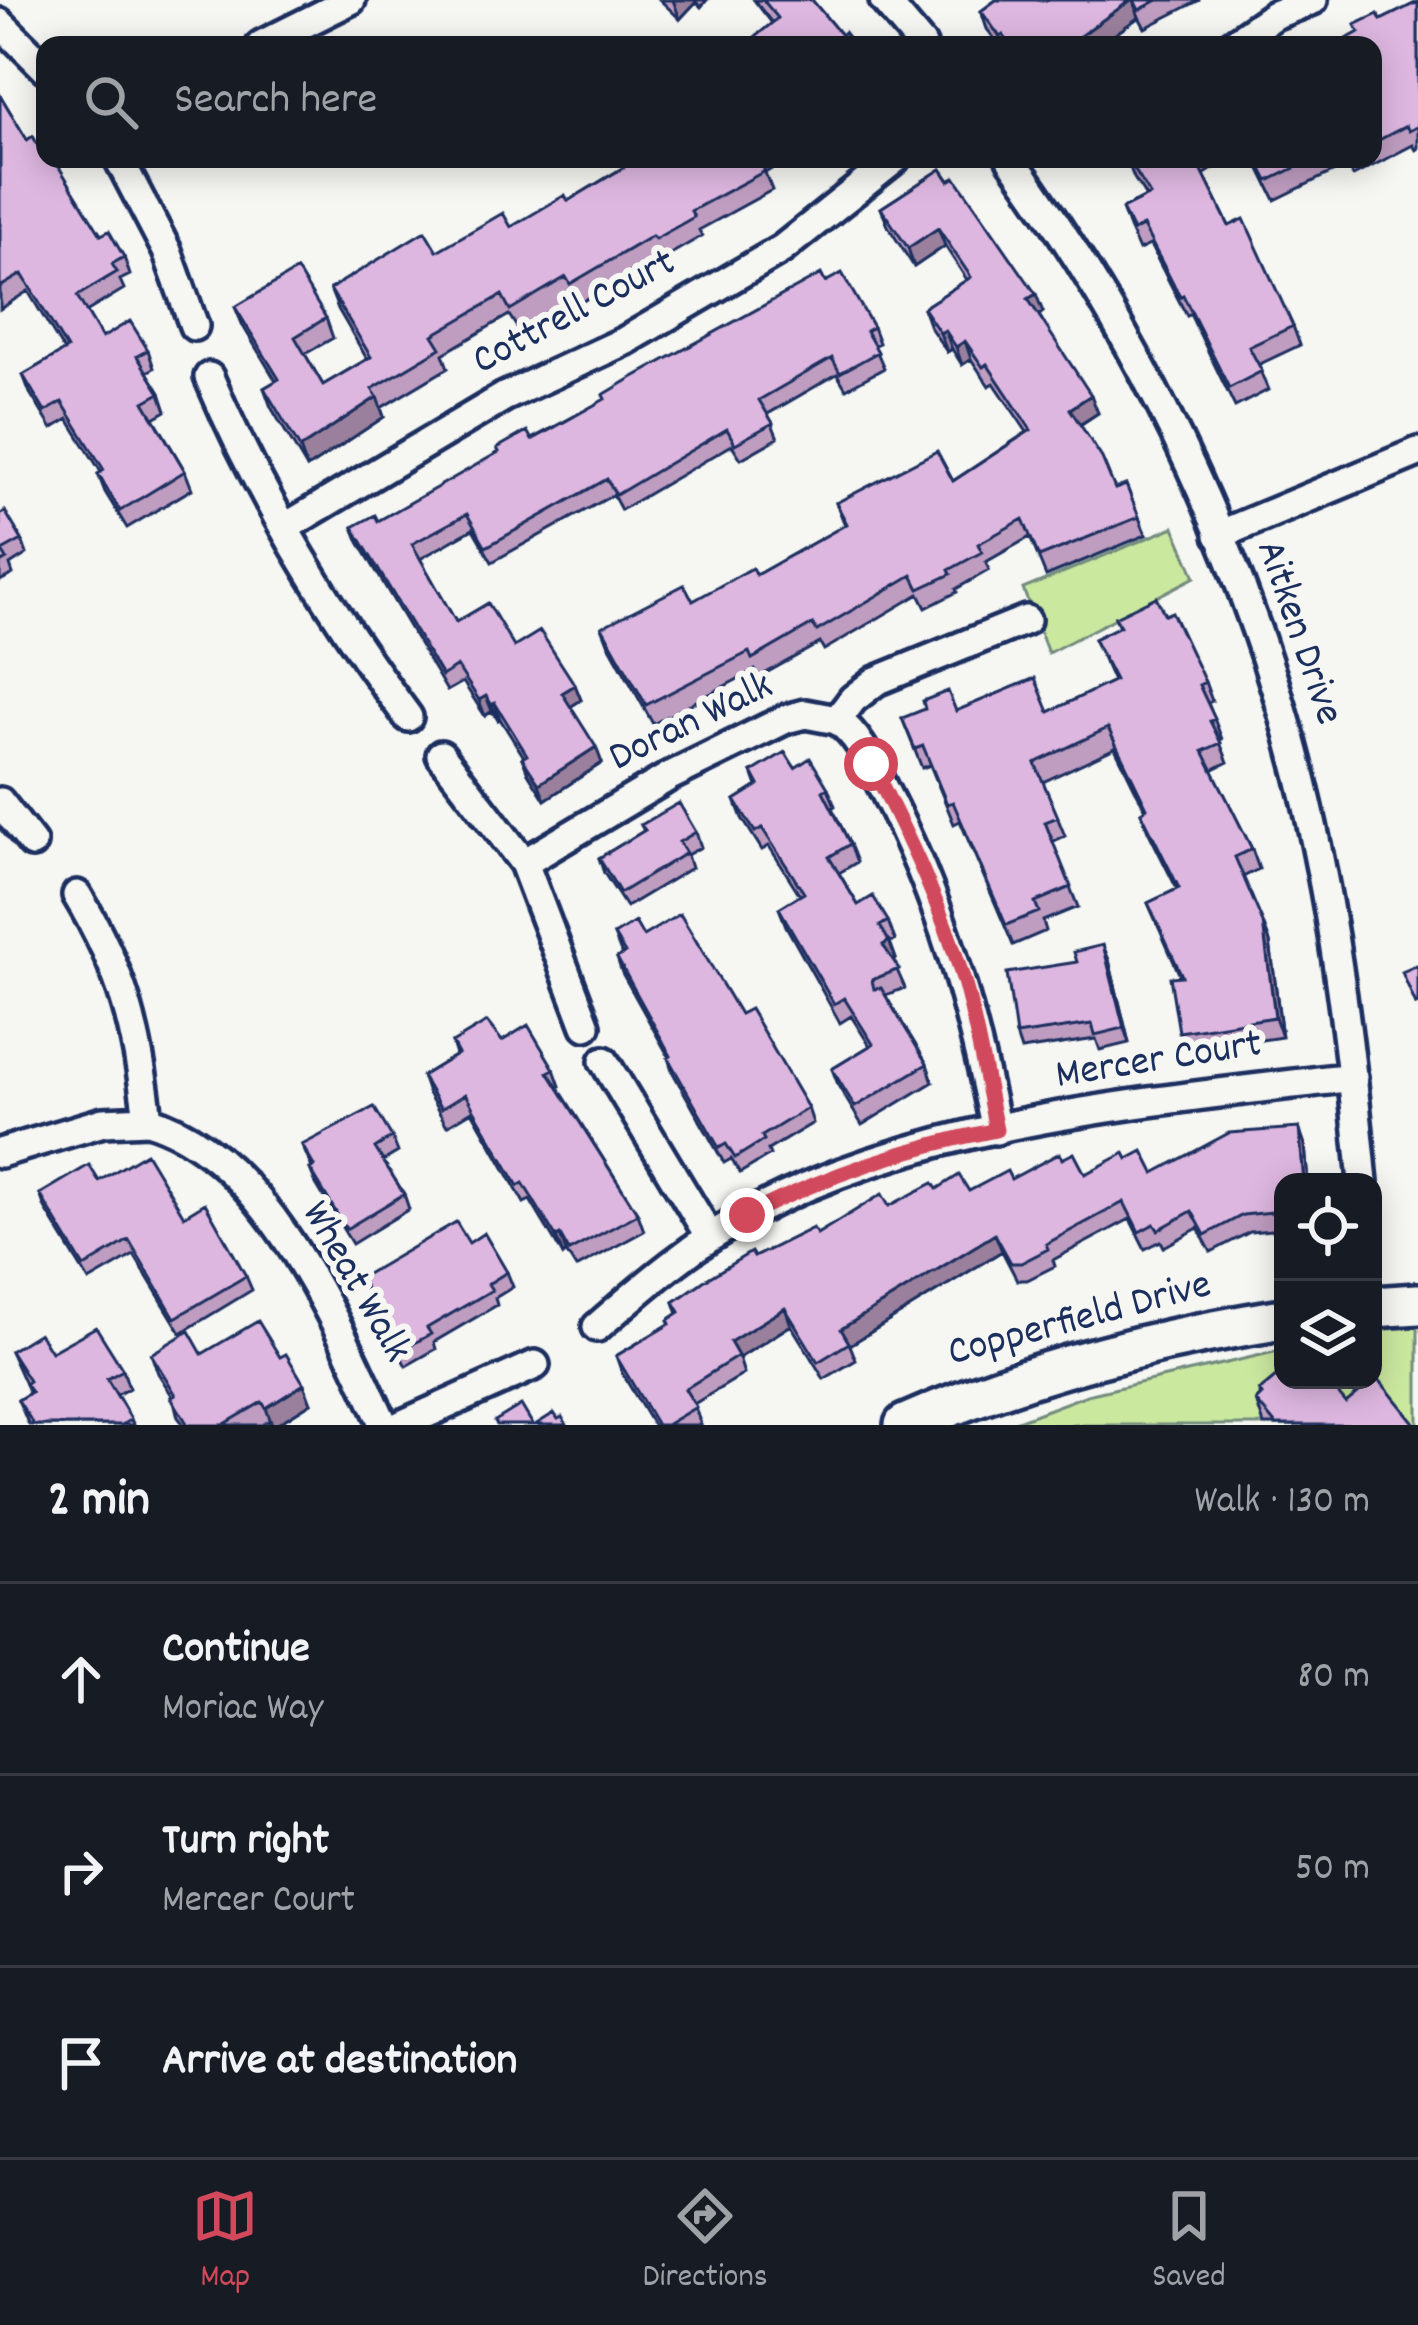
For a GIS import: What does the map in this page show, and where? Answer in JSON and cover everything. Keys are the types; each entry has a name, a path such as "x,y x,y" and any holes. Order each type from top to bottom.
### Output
{"street":[{"path":"279,36 352,0"},
{"path":"884,0 914,36"},
{"path":"1244,36 1274,15 1313,0"},
{"path":"0,23 36,59"},
{"path":"124,168 167,251 194,326"},
{"name":"Cottrell Court","path":"284,528 504,398 625,340 782,249 885,168"},
{"name":"Aitken Drive","path":"1017,168 1138,361 1220,535 1259,641 1306,798 1353,1077 1362,1173"},
{"path":"209,377 237,442 327,602 408,718"},
{"path":"1220,535 1418,452"},
{"name":"Doran Walk","path":"524,863 670,776 786,719 805,714 838,720 853,699 876,681 1026,620"},
{"path":"838,720 856,736 871,764 939,910 965,988 996,1130"},
{"path":"441,755 524,863 586,1026"},
{"path":"0,802 32,843"},
{"path":"0,1153 103,1122 148,1120 127,997 113,959 76,895"},
{"path":"604,1061 710,1238"},
{"name":"Mercer Court","path":"597,1327 710,1238 787,1195 838,1174 942,1141 996,1130 1353,1077"},
{"name":"Wheat Walk","path":"148,1120 178,1129 205,1147 289,1242 331,1311 384,1425"},
{"path":"1382,1298 1418,1304"},
{"name":"Copperfield Drive","path":"905,1425 951,1404 1066,1367 1274,1321"},
{"name":"Wheat Walk","path":"401,1425 535,1365"}],"green space":[{"path":"1174,527 1195,577 1048,653 1023,589"},
{"path":"1418,1327 1418,1425 1007,1425 1087,1395 1274,1352 1274,1389 1382,1389 1382,1329"}],"building":[{"path":"763,0 812,0 841,35 847,36 756,36 778,18"},
{"path":"996,0 1131,0 1080,36 999,36 981,11"},
{"path":"1134,0 1158,0 1139,10"},
{"path":"1418,2 1418,126 1409,131 1406,126 1382,138 1382,36 1352,36 1359,32 1355,25 1378,14 1381,20"},
{"path":"0,95 27,140 33,136 36,142 36,168 60,168 101,235 109,231 124,257 112,264 117,272 77,296 102,338 130,321 148,350 137,356 160,393 144,402 185,471 120,511 98,474 104,470 62,402 45,412 23,375 67,349 22,274 0,287"},
{"path":"623,168 765,171 691,211 694,217 570,284 566,277 510,310 502,295 433,335 441,348 372,389 377,397 300,448 264,388 279,379 235,307 297,270 326,318 295,337 323,385 371,357 330,289 425,231 437,251 503,213 511,227 565,195 568,201"},
{"path":"1134,168 1200,168 1229,226 1244,219 1293,326 1249,347 1262,371 1229,388 1143,226 1133,231 1122,209 1150,195"},
{"path":"1262,168 1295,168 1268,181"},
{"path":"941,169 949,181 955,177 1036,294 1028,299 1091,395 1070,409 1102,458 1115,489 1126,485 1139,517 1039,557 1023,519 978,544 982,552 949,570 951,574 919,589 912,575 817,631 813,624 752,659 749,652 646,705 602,627 684,585 693,601 752,568 756,575 847,524 836,503 937,451 953,481 1031,430 987,364 983,367 965,341 956,347 945,330 940,333 923,308 971,277 938,228 908,248 881,208"},
{"path":"842,273 873,327 866,331 878,352 840,373 832,358 759,400 773,423 735,444 727,429 616,495 607,479 486,547 467,514 412,544 456,622 488,603 514,647 540,631 575,685 562,693 596,747 539,784 495,703 486,696 479,700 457,666 442,676 353,527 375,515 378,521 527,431 532,440 605,399 603,395 630,379 821,274 825,282"},
{"path":"5,511 22,540 2,551 7,559 0,563 0,515"},
{"path":"1156,597 1165,615 1172,612 1205,682 1199,685 1221,743 1203,751 1252,849 1235,857 1263,923 1275,1017 1179,1032 1170,977 1182,976 1148,903 1179,888 1141,812 1147,808 1108,728 1035,763 1058,817 1045,822 1071,887 1035,902 1039,912 1006,925 953,802 947,804 923,746 915,749 902,718 925,709 923,701 948,691 956,711 1035,678 1049,712 1115,680 1094,639 1120,626 1115,617"},
{"path":"785,752 795,768 810,758 828,788 823,791 850,844 829,857 858,905 873,896 888,921 880,926 889,941 883,945 899,969 872,980 874,989 881,988 927,1064 855,1107 832,1069 873,1044 844,998 834,1004 779,908 804,893 762,828 755,832 735,800 759,785 752,772"},
{"path":"679,803 696,832 679,842 686,853 620,893 599,858"},
{"path":"680,914 740,1014 750,1009 808,1108 735,1158 726,1144 719,1148 617,958 625,953 614,935 635,922 643,936"},
{"path":"1103,945 1124,1028 1095,1035 1092,1024 1016,1035 1007,973 1077,962 1074,952"},
{"path":"1418,965 1418,1004 1416,1005 1402,972"},
{"path":"487,1022 502,1041 528,1025 554,1069 548,1072 638,1214 569,1251 523,1183 518,1186 465,1094 441,1109 422,1076 458,1054 452,1043"},
{"path":"374,1107 392,1137 375,1148 404,1194 346,1229 310,1169 314,1166 302,1145"},
{"path":"1299,1128 1303,1173 1274,1173 1274,1212 1243,1215 1205,1235 1192,1211 1158,1230 1154,1224 1139,1232 1124,1202 1046,1244 1048,1249 1021,1263 1011,1263 995,1234 841,1329 849,1343 818,1362 785,1308 730,1342 738,1356 685,1389 696,1407 666,1425 657,1425 616,1356 670,1324 668,1320 680,1312 674,1302 705,1280 751,1252 754,1257 813,1228 817,1234 882,1194 889,1206 933,1183 937,1189 959,1175 969,1191 1007,1171 1011,1179 1060,1153 1062,1159 1074,1153 1085,1174 1125,1153 1128,1159 1143,1151 1154,1173 1229,1133"},
{"path":"146,1153 184,1216 205,1203 246,1276 175,1318 129,1240 84,1267 40,1194 89,1165 99,1181"},
{"path":"456,1222 469,1243 484,1233 507,1272 488,1284 492,1290 427,1328 431,1334 400,1351 360,1278"},
{"path":"258,1321 304,1384 266,1408 262,1402 223,1425 188,1425 151,1354 189,1331 202,1354"},
{"path":"96,1327 123,1370 107,1379 131,1419 122,1425 34,1425 18,1400 31,1392 25,1384 29,1381 10,1351 39,1333 51,1352"},
{"path":"1274,1378 1274,1389 1334,1389 1346,1403 1363,1389 1382,1389 1382,1383 1416,1425 1276,1425 1256,1401 1262,1395 1259,1391"},
{"path":"521,1405 533,1425 497,1425 495,1421"},
{"path":"554,1413 567,1425 535,1425"}],"route":[{"path":"747,1215 886,1157 996,1130 965,988 946,928 904,827 871,764"}]}
